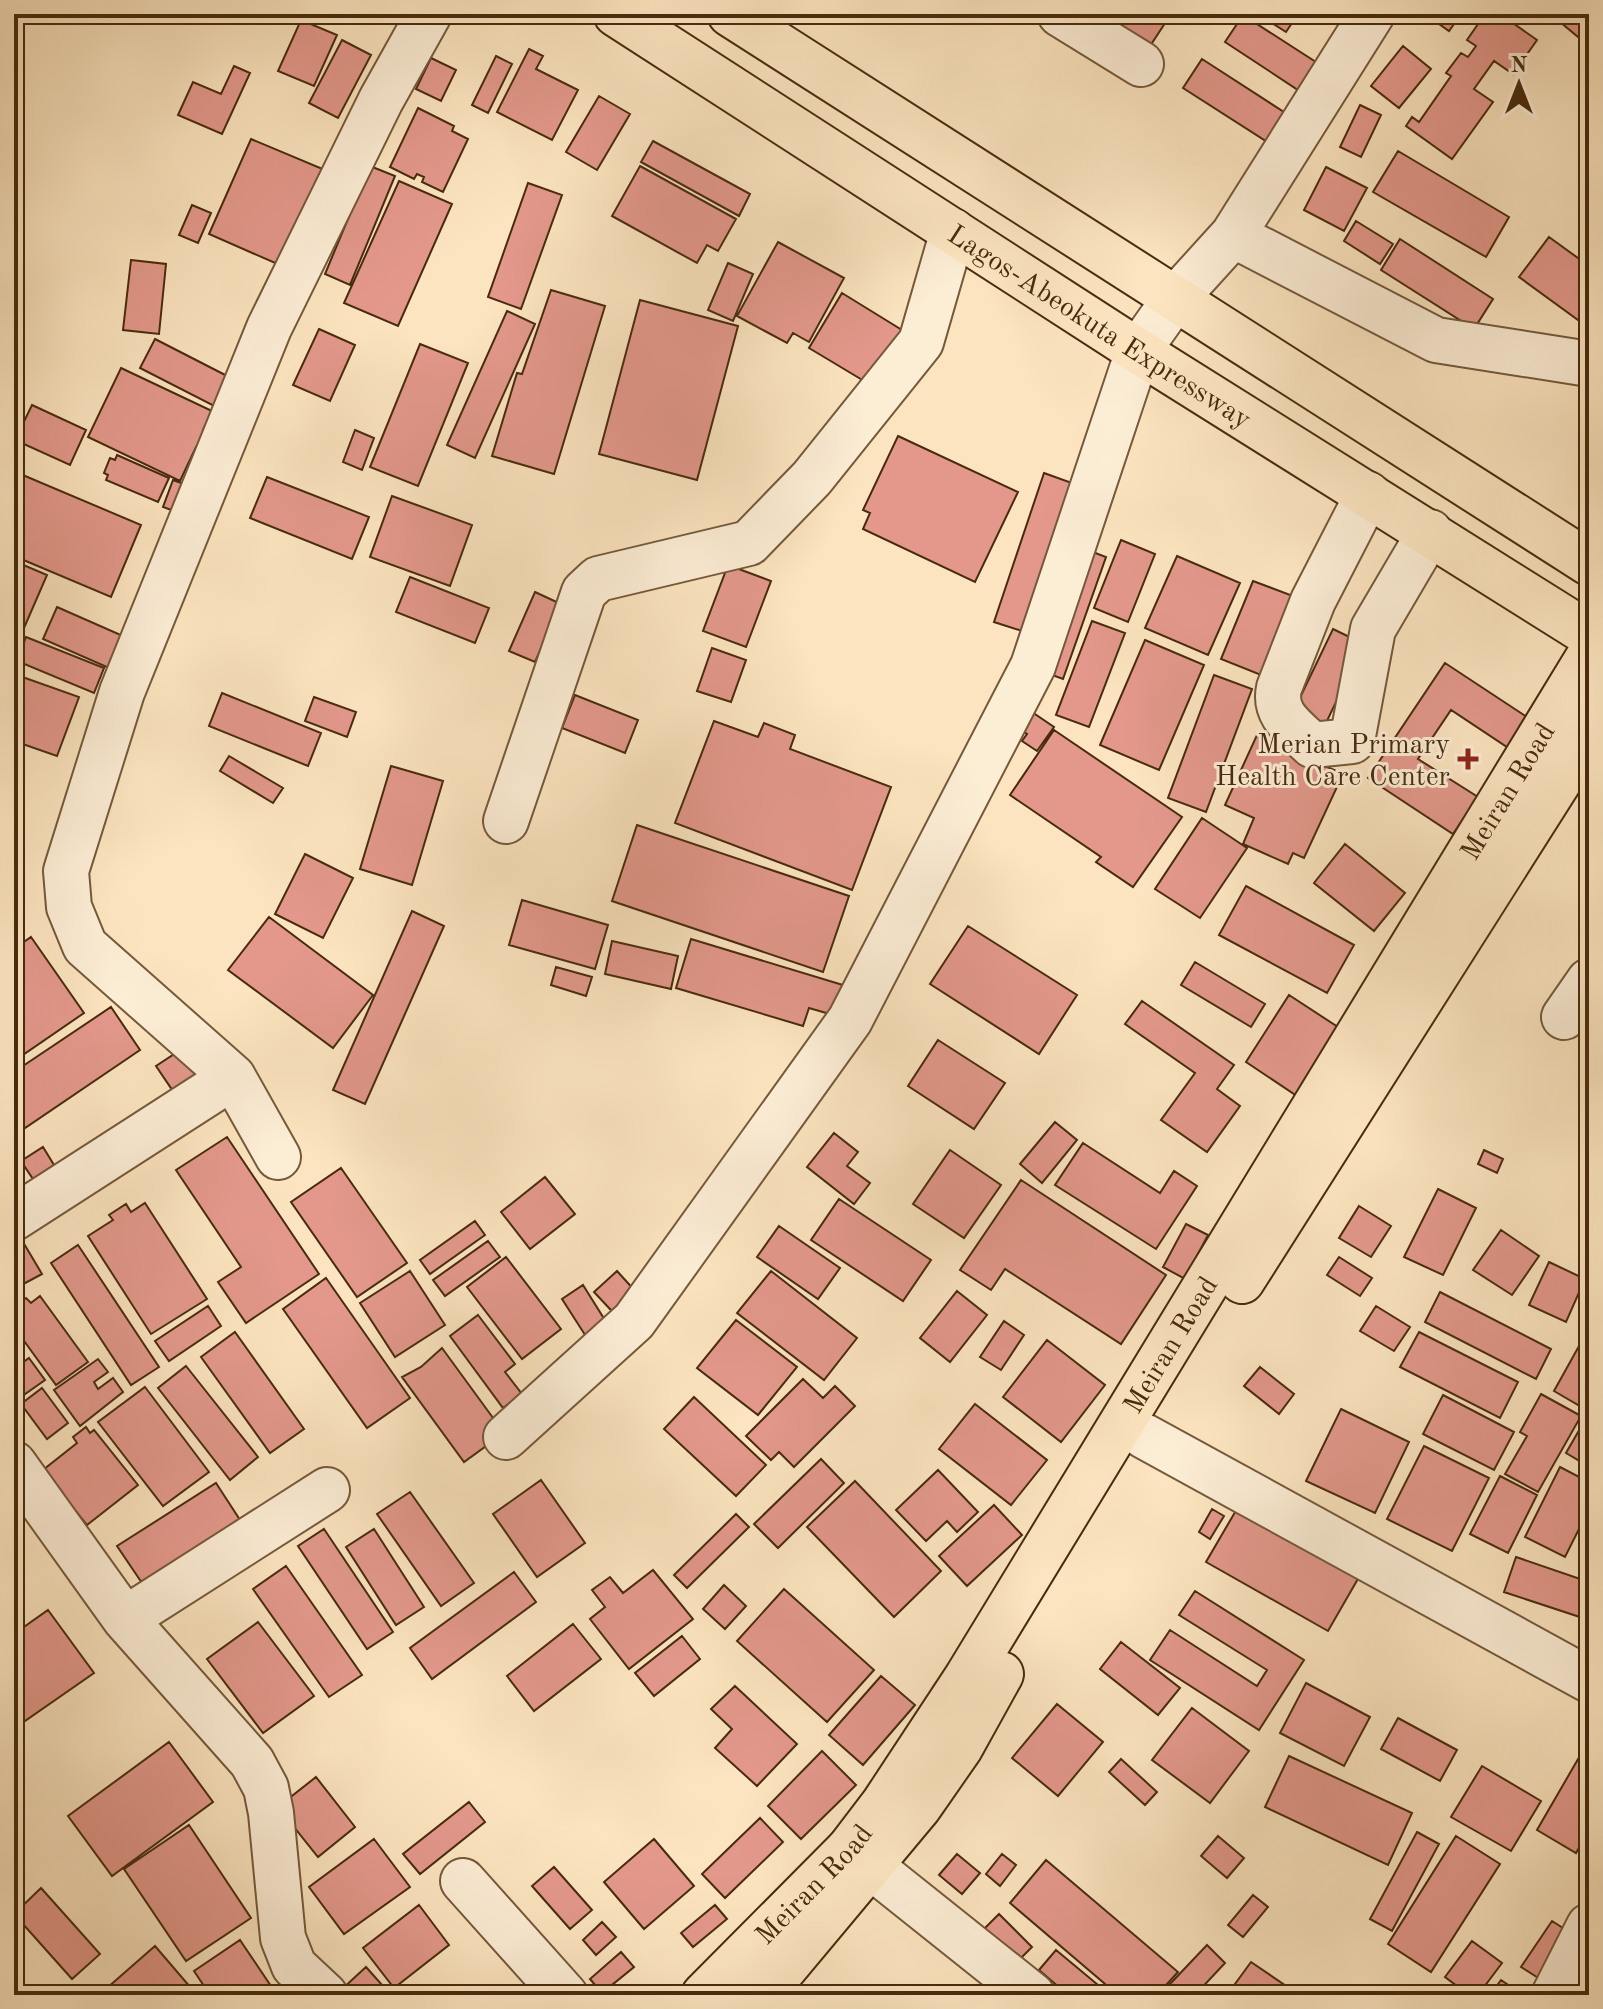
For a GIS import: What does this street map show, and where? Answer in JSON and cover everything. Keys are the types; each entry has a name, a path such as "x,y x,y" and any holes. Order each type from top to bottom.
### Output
{"main road":[{"name":"Lagos-Abeokuta Expressway","path":"616,14 1138,351 1589,634"},
{"path":"730,14 1589,563"},
{"name":"Meiran Road","path":"860,1858 884,1803 967,1677 1589,656"},
{"name":"Meiran Road","path":"738,1989 960,1748 1144,1436 1589,734"}],"street":[{"path":"278,1157 233,1077 85,946 69,907 66,871 122,692 269,328 381,100 429,14"},
{"path":"1060,14 1141,64"},
{"path":"506,1437 634,1321 850,1020 1033,666 1138,351 1174,300 1233,235 1372,14"},
{"path":"506,821 584,592 598,579 749,543 760,535 812,478 921,342 953,231"},
{"path":"1233,235 1436,340 1589,364"},
{"path":"1368,494 1313,601 1276,699 1281,715 1312,745 1352,741 1373,629 1430,532"},
{"path":"1313,601 1373,629"},
{"path":"1564,1017 1589,981"},
{"path":"14,1218 233,1077"},
{"path":"1144,1436 1589,1680"},
{"path":"14,1464 125,1619 252,1762 266,1788 283,1938 294,1966 325,1995"},
{"path":"125,1619 327,1490"},
{"path":"860,1858 1032,1995"},
{"path":"463,1881 565,1995"},
{"path":"1554,1995 1589,1926"}],"building":[{"path":"1102,14 1171,14 1150,46"},
{"path":"1258,14 1298,14 1286,32"},
{"path":"1425,14 1461,14 1449,31"},
{"path":"1485,14 1500,14 1537,40 1513,74 1494,61 1474,89 1493,102 1452,159 1406,126 1412,117 1419,122 1451,76 1446,73 1461,53 1468,57 1476,46 1467,40"},
{"path":"1556,14 1589,14 1589,46 1554,17"},
{"path":"1243,15 1319,64 1301,92 1225,42"},
{"path":"301,20 337,35 314,86 278,71"},
{"path":"342,40 371,55 338,118 309,103"},
{"path":"1403,46 1431,69 1399,108 1371,86"},
{"path":"529,49 543,56 536,69 578,90 552,140 497,112"},
{"path":"496,56 512,64 488,113 472,105"},
{"path":"431,58 456,70 441,101 416,89"},
{"path":"1202,59 1287,114 1269,143 1183,88"},
{"path":"234,66 250,73 222,134 178,115 193,82 221,94"},
{"path":"599,96 630,114 597,170 566,152"},
{"path":"1360,105 1381,115 1361,157 1340,147"},
{"path":"418,108 454,126 452,131 468,139 443,192 422,182 424,177 417,174 414,179 390,167"},
{"path":"251,139 325,170 282,266 209,234"},
{"path":"653,141 750,194 739,216 641,162"},
{"path":"1398,151 1509,217 1486,257 1373,192"},
{"path":"370,166 395,176 350,285 325,274"},
{"path":"640,166 736,219 718,251 707,245 697,263 612,216"},
{"path":"1326,167 1367,188 1344,231 1304,210"},
{"path":"399,181 452,204 398,326 344,303"},
{"path":"528,183 562,195 521,309 488,297"},
{"path":"192,205 211,213 198,243 179,235"},
{"path":"1356,221 1393,244 1380,264 1344,241"},
{"path":"1549,237 1589,266 1589,328 1519,277"},
{"path":"1400,239 1493,299 1474,329 1381,270"},
{"path":"778,242 844,278 809,342 793,333 787,343 737,316"},
{"path":"131,260 166,264 159,334 123,330"},
{"path":"728,263 753,274 733,321 708,310"},
{"path":"551,290 605,306 554,474 492,456 517,373 522,374"},
{"path":"842,293 902,330 869,384 809,348"},
{"path":"640,300 738,326 697,480 599,454"},
{"path":"507,311 535,324 475,458 447,445"},
{"path":"319,329 355,345 330,401 293,385"},
{"path":"155,339 235,380 220,409 140,368"},
{"path":"420,344 468,363 418,486 370,467"},
{"path":"121,368 212,411 203,430 216,436 207,452 196,447 180,481 88,437"},
{"path":"32,405 86,430 70,465 15,440"},
{"path":"355,430 374,438 362,470 343,462"},
{"path":"898,436 1018,492 975,582 863,529 870,513 863,510"},
{"path":"117,455 169,478 158,502 106,480 108,475 104,473 110,458 115,460"},
{"path":"18,473 141,525 111,597 14,556 14,481"},
{"path":"1044,473 1072,483 1022,631 994,622"},
{"path":"267,477 369,517 352,559 250,518"},
{"path":"173,480 198,489 188,516 163,507"},
{"path":"392,496 472,525 450,586 370,557"},
{"path":"1121,540 1155,554 1128,622 1094,608"},
{"path":"1085,549 1106,557 1063,679 1041,671"},
{"path":"1177,556 1240,583 1208,655 1145,628"},
{"path":"14,561 47,575 14,651"},
{"path":"728,565 771,581 746,647 703,631"},
{"path":"410,577 489,608 475,643 396,612"},
{"path":"1253,581 1293,596 1261,675 1221,659"},
{"path":"535,592 561,604 535,662 509,651"},
{"path":"57,607 123,636 109,668 43,639"},
{"path":"1092,621 1125,633 1089,727 1056,715"},
{"path":"1333,629 1364,644 1325,725 1294,710"},
{"path":"26,637 104,668 94,693 17,661"},
{"path":"1145,640 1204,665 1159,770 1100,745"},
{"path":"712,648 746,660 731,702 697,691"},
{"path":"1445,663 1530,719 1510,749 1451,710 1418,759 1478,797 1453,834 1368,778"},
{"path":"14,674 79,697 57,756 14,741"},
{"path":"1214,675 1252,689 1206,812 1168,798"},
{"path":"222,693 321,733 308,766 209,726"},
{"path":"575,695 638,720 625,753 562,728"},
{"path":"314,697 356,712 347,737 305,721"},
{"path":"1029,710 1054,727 1037,751 1022,741 1027,734 1017,727"},
{"path":"714,721 758,737 764,723 795,735 790,749 891,787 852,890 675,823"},
{"path":"1054,730 1182,817 1133,887 1096,862 1101,857 1010,795"},
{"path":"1257,735 1343,774 1304,858 1293,853 1288,864 1243,844 1254,818 1225,805"},
{"path":"229,756 283,788 273,803 220,771"},
{"path":"391,766 443,781 412,885 360,869"},
{"path":"1202,818 1247,848 1200,918 1155,889"},
{"path":"637,825 849,896 823,972 612,901"},
{"path":"1345,844 1405,893 1374,931 1314,883"},
{"path":"305,854 353,878 323,938 275,914"},
{"path":"1246,886 1354,945 1327,993 1219,935"},
{"path":"522,900 608,925 595,969 509,945"},
{"path":"412,911 444,926 365,1104 333,1090"},
{"path":"269,917 373,995 333,1048 228,970"},
{"path":"968,926 1077,995 1039,1054 930,984"},
{"path":"31,937 84,1013 14,1061 14,949"},
{"path":"691,939 856,989 847,1019 809,1008 803,1026 676,988"},
{"path":"612,941 678,956 671,989 605,974"},
{"path":"1195,962 1265,1004 1251,1027 1181,985"},
{"path":"556,967 592,977 586,996 551,985"},
{"path":"1289,995 1341,1029 1297,1096 1246,1062"},
{"path":"1142,1001 1234,1065 1217,1089 1240,1106 1207,1152 1161,1120 1195,1073 1125,1024"},
{"path":"111,1007 140,1050 25,1128 14,1111 14,1072"},
{"path":"938,1040 1005,1083 974,1129 908,1086"},
{"path":"182,1049 203,1080 177,1097 156,1066"},
{"path":"1055,1122 1077,1140 1042,1183 1020,1164"},
{"path":"834,1133 858,1152 847,1166 870,1183 854,1204 807,1167"},
{"path":"227,1137 319,1274 246,1323 218,1282 241,1267 176,1170"},
{"path":"1083,1143 1160,1193 1174,1171 1197,1186 1156,1249 1055,1185"},
{"path":"43,1147 54,1165 33,1179 21,1161"},
{"path":"950,1150 1001,1185 964,1238 913,1204"},
{"path":"1484,1150 1503,1159 1497,1173 1478,1164"},
{"path":"341,1168 407,1263 357,1297 291,1202"},
{"path":"545,1177 575,1214 530,1249 501,1212"},
{"path":"1021,1180 1166,1275 1121,1344 1005,1269 991,1290 960,1270"},
{"path":"1438,1189 1476,1208 1443,1275 1404,1257"},
{"path":"839,1199 931,1260 903,1301 811,1240"},
{"path":"145,1203 207,1299 151,1334 88,1236 113,1220 109,1215 126,1204 131,1212"},
{"path":"1359,1206 1391,1226 1371,1257 1339,1238"},
{"path":"475,1221 485,1235 430,1274 420,1260"},
{"path":"1186,1224 1208,1235 1185,1279 1163,1267"},
{"path":"779,1226 840,1268 818,1299 757,1257"},
{"path":"1501,1230 1539,1256 1512,1295 1473,1270"},
{"path":"488,1241 500,1257 445,1296 433,1280"},
{"path":"23,1242 42,1274 14,1289 14,1247"},
{"path":"78,1245 159,1367 131,1385 51,1263"},
{"path":"506,1257 561,1329 522,1359 467,1287"},
{"path":"1339,1257 1372,1278 1360,1296 1327,1275"},
{"path":"1549,1262 1585,1279 1566,1322 1529,1305"},
{"path":"410,1271 445,1325 395,1357 360,1303"},
{"path":"617,1271 646,1303 624,1324 594,1292"},
{"path":"771,1271 857,1338 824,1380 737,1313"},
{"path":"326,1278 410,1398 367,1428 283,1309"},
{"path":"583,1285 608,1325 587,1338 562,1299"},
{"path":"957,1291 987,1315 950,1362 920,1338"},
{"path":"1440,1292 1551,1349 1536,1379 1425,1322"},
{"path":"40,1296 88,1362 56,1385 14,1327 14,1306 26,1298 31,1303"},
{"path":"208,1306 221,1326 169,1361 155,1341"},
{"path":"1376,1306 1410,1327 1394,1351 1360,1331"},
{"path":"478,1315 515,1364 505,1372 522,1394 503,1408 450,1336"},
{"path":"736,1320 797,1367 758,1415 697,1368"},
{"path":"1004,1321 1024,1335 1001,1370 980,1357"},
{"path":"1589,1328 1589,1401 1585,1409 1554,1391"},
{"path":"235,1332 304,1429 270,1453 201,1357"},
{"path":"1419,1332 1518,1382 1500,1418 1400,1367"},
{"path":"1047,1340 1105,1385 1061,1442 1003,1397"},
{"path":"442,1348 504,1433 464,1462 402,1377 421,1367"},
{"path":"29,1358 45,1380 18,1399 14,1393 14,1369"},
{"path":"98,1359 108,1372 94,1382 98,1389 113,1378 123,1392 80,1426 54,1390"},
{"path":"186,1366 258,1457 230,1480 158,1388"},
{"path":"1260,1367 1294,1394 1279,1414 1244,1386"},
{"path":"803,1379 823,1398 835,1386 855,1406 794,1467 779,1452 771,1460 746,1436"},
{"path":"145,1387 209,1472 163,1506 98,1422"},
{"path":"42,1388 68,1423 47,1439 21,1404"},
{"path":"1541,1394 1581,1416 1538,1492 1505,1474 1527,1436 1520,1432"},
{"path":"1443,1395 1514,1432 1494,1470 1423,1434"},
{"path":"694,1397 766,1465 736,1496 664,1429"},
{"path":"975,1404 1047,1460 1011,1505 939,1449"},
{"path":"1341,1409 1409,1442 1375,1513 1306,1481"},
{"path":"1589,1413 1589,1451 1583,1463 1566,1453"},
{"path":"86,1427 90,1433 94,1430 138,1485 87,1525 43,1470 77,1443 73,1437"},
{"path":"1424,1446 1489,1478 1452,1551 1387,1519"},
{"path":"821,1459 844,1483 778,1548 754,1524"},
{"path":"1560,1467 1589,1482 1589,1509 1565,1557 1525,1537"},
{"path":"938,1470 978,1512 957,1532 947,1521 926,1541 896,1510"},
{"path":"1500,1476 1537,1495 1508,1553 1470,1534"},
{"path":"541,1480 585,1543 537,1577 493,1514"},
{"path":"855,1481 941,1571 894,1617 807,1527"},
{"path":"216,1483 242,1523 144,1586 117,1546"},
{"path":"410,1492 474,1583 441,1606 377,1514"},
{"path":"994,1505 1022,1535 967,1586 939,1556"},
{"path":"1238,1507 1359,1577 1328,1631 1206,1562"},
{"path":"1212,1509 1224,1516 1210,1539 1199,1532"},
{"path":"736,1514 749,1527 687,1588 674,1575"},
{"path":"324,1529 393,1632 367,1649 298,1546"},
{"path":"374,1529 424,1607 396,1625 346,1547"},
{"path":"1516,1557 1589,1582 1589,1620 1504,1592"},
{"path":"286,1566 362,1675 329,1697 253,1589"},
{"path":"653,1570 693,1619 629,1669 590,1619 605,1607 592,1590 610,1577 623,1593"},
{"path":"514,1572 536,1602 432,1679 410,1648"},
{"path":"724,1585 746,1606 725,1629 703,1609"},
{"path":"784,1589 874,1670 827,1722 737,1641"},
{"path":"1195,1591 1304,1660 1259,1730 1150,1660 1170,1630 1257,1686 1267,1670 1179,1615"},
{"path":"48,1610 94,1673 22,1723 14,1711 14,1634"},
{"path":"258,1622 314,1696 263,1733 207,1659"},
{"path":"573,1624 601,1659 534,1711 507,1676"},
{"path":"682,1636 700,1659 654,1696 635,1673"},
{"path":"1121,1642 1180,1688 1158,1715 1100,1669"},
{"path":"881,1676 915,1705 863,1765 829,1735"},
{"path":"1306,1683 1370,1717 1344,1766 1280,1733"},
{"path":"735,1686 797,1744 757,1786 715,1748 732,1729 711,1709"},
{"path":"1057,1704 1103,1742 1058,1796 1012,1758"},
{"path":"1192,1708 1249,1751 1210,1803 1152,1760"},
{"path":"1398,1718 1457,1750 1440,1781 1381,1749"},
{"path":"169,1742 213,1802 112,1876 68,1816"},
{"path":"1585,1747 1589,1749 1589,1830 1576,1853 1537,1830"},
{"path":"822,1751 856,1785 801,1839 768,1806"},
{"path":"1289,1756 1412,1813 1388,1865 1265,1807"},
{"path":"1121,1759 1157,1792 1145,1805 1109,1772"},
{"path":"1482,1766 1541,1801 1511,1851 1451,1817"},
{"path":"316,1777 355,1827 318,1857 278,1807"},
{"path":"469,1802 485,1822 420,1874 403,1854"},
{"path":"760,1818 783,1842 725,1898 702,1874"},
{"path":"189,1825 251,1918 186,1961 124,1869"},
{"path":"1417,1832 1439,1844 1392,1931 1370,1919"},
{"path":"1218,1836 1244,1858 1227,1878 1201,1856"},
{"path":"1456,1836 1500,1864 1431,1972 1388,1944"},
{"path":"374,1839 410,1887 344,1934 309,1887"},
{"path":"654,1839 694,1886 644,1929 604,1882"},
{"path":"957,1854 980,1873 962,1894 939,1875"},
{"path":"1002,1854 1016,1865 1000,1886 986,1874"},
{"path":"1046,1860 1178,1972 1157,1995 1118,1995 1010,1903"},
{"path":"554,1867 592,1910 570,1929 532,1886"},
{"path":"41,1888 100,1954 72,1979 14,1914"},
{"path":"1253,1895 1268,1907 1243,1937 1228,1925"},
{"path":"419,1905 449,1945 394,1988 363,1948"},
{"path":"715,1905 727,1919 693,1947 681,1933"},
{"path":"999,1914 1032,1947 1017,1962 984,1929"},
{"path":"1552,1921 1574,1935 1543,1981 1521,1967"},
{"path":"602,1922 616,1937 596,1955 583,1940"},
{"path":"240,1940 277,1995 210,1995 194,1971"},
{"path":"1472,1941 1502,1963 1478,1995 1469,1995 1445,1977"},
{"path":"1207,1945 1225,1963 1195,1995 1182,1995 1170,1984"},
{"path":"155,1946 197,1995 99,1995"},
{"path":"1056,1950 1110,1995 1068,1995 1039,1970"},
{"path":"621,1952 634,1967 602,1993 590,1979"},
{"path":"1251,1962 1295,1992 1293,1995 1227,1995"},
{"path":"366,1967 391,1995 346,1995 341,1990"},
{"path":"1501,1980 1523,1995 1490,1995"}],"place":[{"name":"Merian Primary Health Care Center","path":"1468,759"}]}
